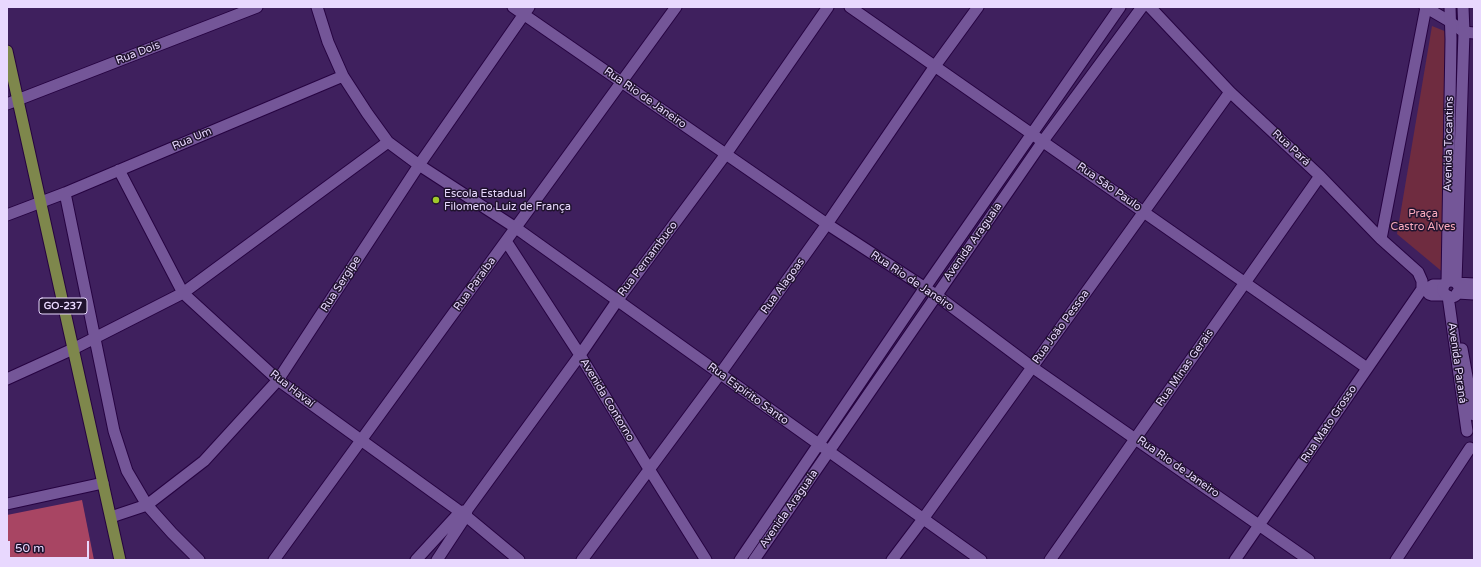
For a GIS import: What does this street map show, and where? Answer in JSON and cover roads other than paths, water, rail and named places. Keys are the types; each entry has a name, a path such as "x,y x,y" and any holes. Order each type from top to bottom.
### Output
{"main road":[{"name":"GO-237","path":"7,51 120,560"}],"street":[{"name":"Rua Dois","path":"7,104 257,7"},
{"name":"Rua Espírito Santo","path":"317,7 328,42 343,76 388,142 419,165 516,228 981,560"},
{"name":"Rua Rio de Janeiro","path":"512,7 526,11 622,82 827,224 924,289 936,295 1032,367 1309,560"},
{"name":"Rua Paraíba","path":"274,560 676,7"},
{"name":"Rua Pernambuco","path":"437,560 464,513 580,356 617,300 726,154 828,7"},
{"name":"Rua São Paulo","path":"850,7 1367,368"},
{"name":"Rua Alagoas","path":"582,560 720,374 827,224 935,66 978,7"},
{"name":"Avenida Araguaía","path":"740,560 924,289 1120,7"},
{"name":"Avenida Araguaía","path":"754,560 1043,141 1142,7"},
{"name":"Rua Pará","path":"1150,7 1230,92 1320,176 1380,239 1418,272 1424,289"},
{"path":"1380,239 1426,7 1469,33"},
{"name":"Avenida Tocantins","path":"1450,7 1451,289"},
{"name":"Avenida Tocantins","path":"1451,289 1469,33 1463,7"},
{"name":"Rua Sergipe","path":"111,517 148,505 204,461 278,380 419,165 526,11"},
{"name":"Rua Um","path":"7,215 41,203 343,76"},
{"name":"Rua João Pessoa","path":"892,560 1230,92"},
{"path":"1054,104 1064,112"},
{"path":"7,379 73,349 183,293 388,142"},
{"name":"Rua Havaí","path":"119,170 183,293 278,380 361,441 464,513 519,560"},
{"name":"Rua Minas Gerais","path":"1050,560 1320,176"},
{"path":"65,193 114,431 127,471 148,505 172,533 199,560"},
{"name":"Avenida Contorno","path":"506,241 580,356 649,470 706,560"},
{"path":"1451,289 1474,284"},
{"path":"1424,289 1433,285 1474,294"},
{"name":"Rua Mato Grosso","path":"1236,560 1367,368 1424,289"},
{"name":"Avenida Paraná","path":"1451,289 1474,415"},
{"name":"Avenida Paraná","path":"1451,289 1470,430 1465,433 1463,440 1472,448"},
{"path":"1396,560 1472,448"},
{"path":"7,504 103,483"},
{"name":"Rua Pernambuco","path":"416,560 464,513"}],"place":[{"name":"Escola Estadual Filomeno Luiz de França","path":"436,200"}],"park label":[{"name":"Praça Castro Alves","path":"1423,220"}]}
